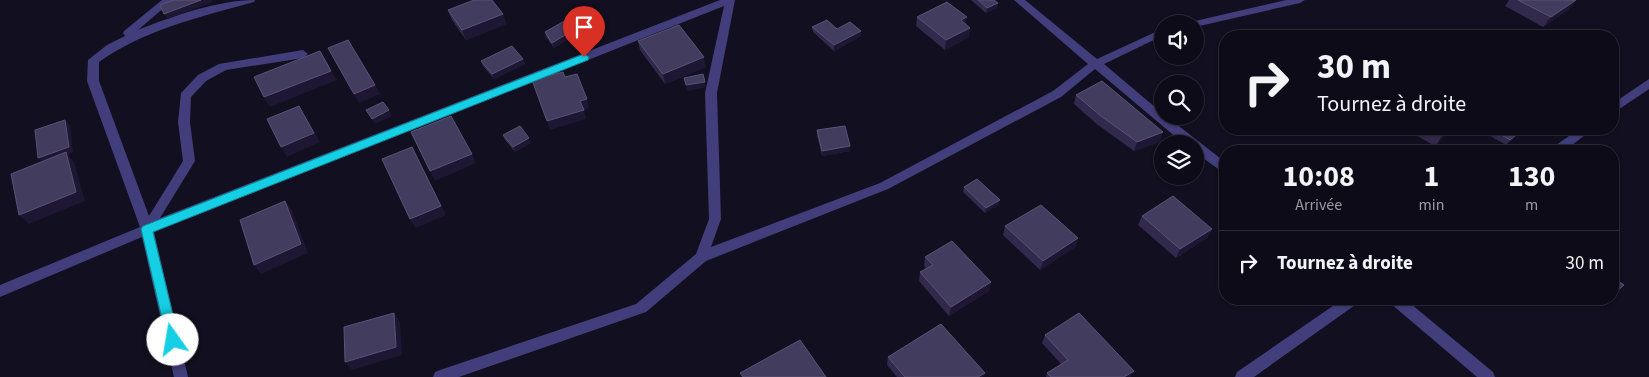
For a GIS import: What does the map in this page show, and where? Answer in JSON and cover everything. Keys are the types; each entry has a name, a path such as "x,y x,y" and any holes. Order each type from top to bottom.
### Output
{"street":[{"path":"168,0 94,60 93,81 147,229 181,377"},
{"path":"109,48 146,30 250,0"},
{"path":"0,291 147,229 730,0 711,93 715,219 701,257"},
{"path":"1019,0 1182,135"},
{"path":"1204,22 1300,0"},
{"path":"440,377 641,308 701,257 884,186 1057,94 1095,64 1154,36"},
{"path":"147,229 189,161 184,122 185,96 202,78 223,67 303,54"},
{"path":"1619,105 1649,83"},
{"path":"1564,145 1579,135"},
{"path":"1204,153 1219,164"},
{"path":"1242,377 1344,305"},
{"path":"1401,305 1488,377"}],"building":[{"path":"174,0 201,0 164,14 160,5"},
{"path":"474,0 492,0 503,14 462,30 448,10"},
{"path":"978,0 994,0 998,3 987,8"},
{"path":"1518,0 1576,0 1551,17"},
{"path":"947,2 967,17 961,20 970,28 946,40 917,17"},
{"path":"568,19 575,29 552,43 545,32"},
{"path":"827,20 837,29 850,22 861,31 834,45 812,27"},
{"path":"679,25 704,57 663,74 638,41"},
{"path":"348,40 375,85 354,94 328,48"},
{"path":"512,46 523,59 492,74 481,61"},
{"path":"320,51 331,71 264,97 254,77"},
{"path":"563,72 565,77 577,74 587,99 580,101 584,110 547,121 532,80"},
{"path":"703,74 705,82 686,85 684,78"},
{"path":"1102,81 1163,132 1137,142 1076,95"},
{"path":"383,102 389,110 372,119 366,110"},
{"path":"299,106 314,133 281,147 267,119"},
{"path":"451,116 472,154 430,171 411,132"},
{"path":"65,120 69,147 38,158 35,130"},
{"path":"520,126 529,138 513,147 503,135"},
{"path":"845,126 850,146 822,151 817,130"},
{"path":"1501,135 1516,135 1510,140"},
{"path":"412,147 441,206 410,219 382,159"},
{"path":"66,152 76,192 19,215 11,174"},
{"path":"977,179 1000,200 986,208 964,187"},
{"path":"1173,196 1212,229 1180,249 1142,216"},
{"path":"285,201 301,244 254,265 240,220"},
{"path":"1041,205 1078,238 1043,261 1005,226"},
{"path":"952,241 991,282 951,307 920,272 933,265 925,257"},
{"path":"1619,282 1624,285 1619,290"},
{"path":"394,313 396,347 345,362 344,327"},
{"path":"1079,313 1134,371 1124,377 1051,377 1047,373 1068,360 1045,335"},
{"path":"941,324 985,373 978,377 905,377 888,357"},
{"path":"800,340 826,377 743,377 740,373"}],"route":[{"path":"173,340 147,229 584,57"}]}
